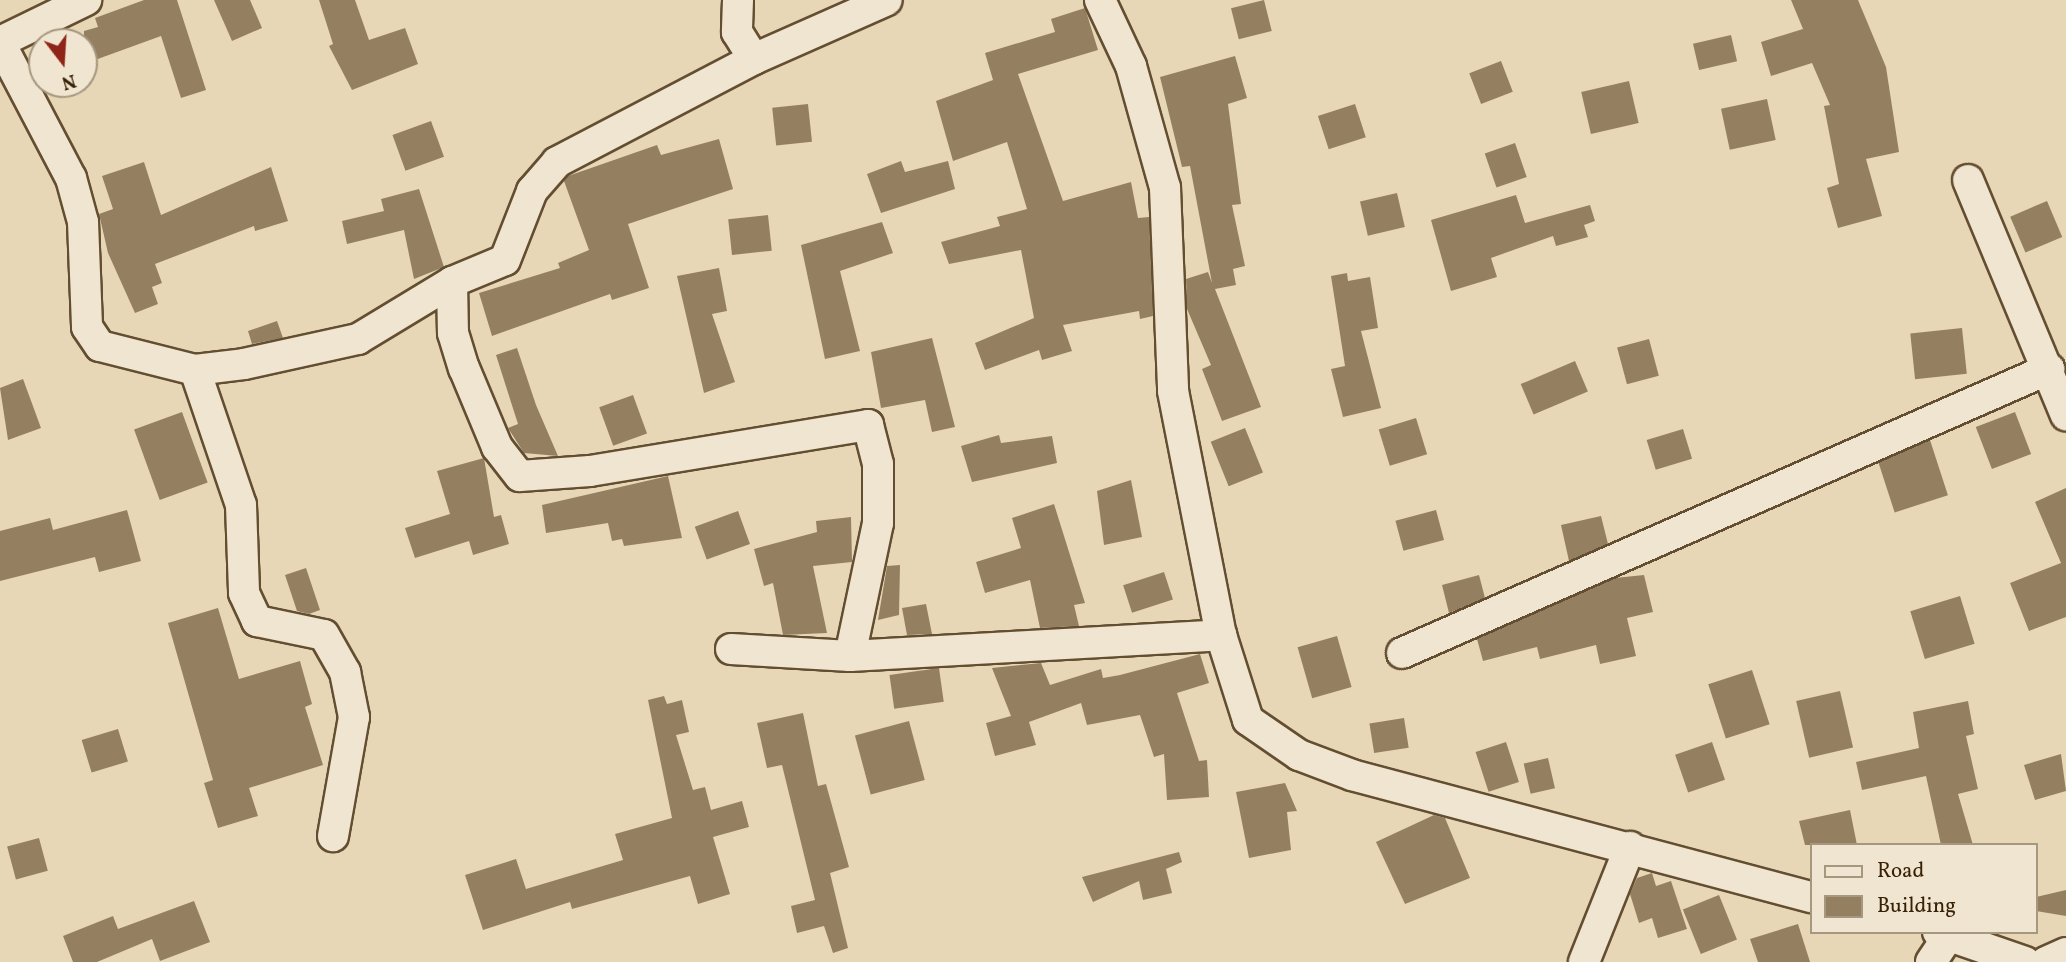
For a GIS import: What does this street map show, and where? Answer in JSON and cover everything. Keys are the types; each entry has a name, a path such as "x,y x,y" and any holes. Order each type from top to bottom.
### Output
{"street":[{"path":"86,0 0,43 71,178 83,222 92,337 100,346 195,370 358,339 452,282 505,260 532,191 557,162 754,59 887,0"},
{"path":"738,0 737,32 754,59"},
{"path":"1100,0 1131,66 1165,188 1173,391 1221,635 1248,720 1299,755 1352,775 1811,897"},
{"path":"1968,180 2066,415"},
{"path":"452,282 453,333 464,368 496,447 520,476 590,471 868,425 878,464 878,523 850,656"},
{"path":"1402,653 2049,369"},
{"path":"195,370 241,505 244,593 257,621 324,635 345,672 354,717 333,836"},
{"path":"731,649 850,656 1221,635"},
{"path":"1584,962 1630,847"},
{"path":"1931,962 1944,934 2025,962"},
{"path":"2046,962 2066,953"}],"building":[{"path":"144,0 177,0 206,90 181,98 161,36 98,59 98,28 94,28 98,27 95,18"},
{"path":"214,0 250,0 262,28 232,41"},
{"path":"319,0 355,0 369,40 405,28 418,64 352,90 329,46 333,44"},
{"path":"1264,0 1272,31 1239,39 1231,8"},
{"path":"1791,0 1858,0 1886,67 1899,152 1866,159 1882,216 1838,228 1827,188 1839,184 1824,106 1830,105 1812,63 1771,76 1761,42 1803,29"},
{"path":"1085,8 1098,50 1018,74 1063,201 1131,182 1138,218 1149,217 1153,316 1140,319 1139,311 1063,325 1072,351 1042,360 1039,350 985,370 975,343 1034,318 1021,250 949,264 941,242 1000,226 997,217 1027,209 1007,142 953,161 936,101 993,80 985,53 1055,32 1051,19"},
{"path":"1731,35 1737,61 1699,70 1693,44"},
{"path":"1235,56 1247,98 1228,104 1241,204 1232,205 1245,266 1233,269 1236,285 1215,289 1261,407 1222,421 1202,369 1211,365 1187,309 1186,279 1208,272 1212,283 1190,166 1182,167 1160,77"},
{"path":"1501,61 1513,92 1481,104 1469,73"},
{"path":"1629,81 1639,123 1591,134 1581,92"},
{"path":"1767,99 1776,140 1730,150 1721,109"},
{"path":"808,104 812,142 776,146 772,108"},
{"path":"1355,104 1366,137 1329,149 1318,116"},
{"path":"431,121 444,157 405,171 392,135"},
{"path":"719,139 733,189 628,224 649,288 612,300 610,294 492,336 479,293 560,268 558,263 589,250 564,181 568,176 657,145 661,155"},
{"path":"1515,143 1527,177 1496,187 1485,153"},
{"path":"901,161 905,172 948,161 955,189 881,213 867,174"},
{"path":"144,162 161,215 271,167 288,221 255,231 254,226 155,264 162,283 152,287 158,304 135,313 108,253 99,214 113,209 102,176"},
{"path":"419,189 444,267 414,279 404,230 347,244 342,221 384,211 381,199"},
{"path":"1397,193 1405,227 1368,236 1360,202"},
{"path":"1516,195 1525,223 1590,205 1595,221 1584,225 1588,237 1556,246 1553,236 1491,258 1497,277 1451,291 1431,220"},
{"path":"2047,201 2062,237 2025,253 2010,217"},
{"path":"768,215 772,251 732,255 728,219"},
{"path":"882,222 893,253 840,271 860,351 825,359 801,245"},
{"path":"719,268 727,311 712,314 735,382 704,393 677,276"},
{"path":"1347,273 1348,281 1370,277 1378,328 1361,331 1381,408 1343,417 1331,369 1345,366 1331,276"},
{"path":"277,321 283,338 252,344 248,331"},
{"path":"1962,328 1967,374 1915,379 1910,333"},
{"path":"932,338 955,427 932,432 925,400 881,408 871,352"},
{"path":"1649,339 1659,376 1627,384 1617,348"},
{"path":"517,348 536,405 558,456 524,453 508,428 518,424 496,355"},
{"path":"1575,361 1588,391 1534,414 1521,384"},
{"path":"23,379 41,428 8,440 0,388"},
{"path":"633,395 647,434 613,446 599,407"},
{"path":"182,412 208,482 160,500 134,429"},
{"path":"2015,412 2031,454 1992,469 1976,427"},
{"path":"1416,418 1427,454 1390,466 1379,429"},
{"path":"1245,428 1263,473 1229,486 1211,442"},
{"path":"1683,429 1692,459 1656,470 1647,440"},
{"path":"999,435 1001,443 1052,436 1057,463 972,482 961,446"},
{"path":"1930,440 1948,495 1895,512 1877,457"},
{"path":"484,458 494,517 501,515 509,544 473,555 469,541 415,558 405,528 450,514 437,471"},
{"path":"668,476 682,538 624,546 622,539 612,541 608,523 546,533 542,505"},
{"path":"1131,480 1142,537 1104,545 1097,491"},
{"path":"2066,488 2066,617 2029,631 2010,583 2061,563 2035,502"},
{"path":"1054,504 1085,603 1074,605 1079,626 1040,628 1030,580 985,593 976,562 1021,548 1012,518"},
{"path":"127,510 141,561 99,572 95,557 0,581 0,531 50,518 53,530"},
{"path":"1436,510 1444,540 1403,551 1395,521"},
{"path":"738,511 750,544 707,560 695,527"},
{"path":"1601,516 1608,544 1569,561 1561,525"},
{"path":"851,517 852,562 813,566 827,633 783,635 773,583 764,586 754,549 817,532 816,521"},
{"path":"900,565 899,615 878,620 887,566"},
{"path":"306,568 320,610 309,614 297,611 285,575"},
{"path":"1164,572 1173,600 1132,613 1123,585"},
{"path":"1479,575 1485,598 1449,613 1442,585"},
{"path":"1644,575 1653,612 1627,618 1636,656 1600,664 1596,645 1540,659 1537,647 1483,661 1477,639 1615,578"},
{"path":"1960,596 1975,644 1925,659 1910,611"},
{"path":"926,604 932,634 907,635 902,608"},
{"path":"218,608 239,679 300,661 312,704 305,707 323,765 249,788 258,816 218,828 204,783 213,780 168,623"},
{"path":"1337,636 1352,687 1312,698 1298,647"},
{"path":"1200,654 1209,683 1177,693 1199,761 1207,760 1209,797 1167,800 1164,754 1154,757 1140,715 1087,725 1081,703 1029,722 1036,745 995,756 986,723 1011,716 992,668 1041,663 1050,685 1101,669 1103,678"},
{"path":"939,668 944,702 894,709 889,675"},
{"path":"1752,670 1770,724 1726,738 1708,684"},
{"path":"1840,691 1853,748 1809,758 1796,701"},
{"path":"664,696 667,704 682,700 689,732 676,735 693,790 705,787 711,810 742,801 749,827 713,837 730,894 698,904 690,876 572,909 570,902 483,930 465,875 516,859 526,889 623,860 615,834 672,818 648,700"},
{"path":"1968,701 1974,734 1966,736 1978,789 1958,794 1972,843 1941,843 1926,776 1862,790 1856,762 1919,748 1913,712"},
{"path":"803,713 818,786 826,784 849,867 830,873 848,948 833,953 824,926 797,933 791,906 815,900 782,765 767,768 757,723"},
{"path":"1404,718 1409,748 1374,753 1369,723"},
{"path":"909,721 925,780 871,794 855,735"},
{"path":"118,729 128,762 92,773 82,740"},
{"path":"1506,742 1519,782 1489,792 1476,752"},
{"path":"1712,742 1725,780 1688,793 1675,755"},
{"path":"2061,754 2066,791 2035,800 2024,765"},
{"path":"1548,758 1555,788 1531,794 1524,764"},
{"path":"1285,783 1297,811 1287,812 1291,850 1249,858 1236,792"},
{"path":"1850,810 1857,843 1805,845 1799,821"},
{"path":"1434,815 1445,818 1470,878 1405,904 1376,842"},
{"path":"39,838 48,871 16,879 7,847"},
{"path":"1179,852 1182,862 1166,869 1172,893 1143,900 1139,881 1093,902 1082,877"},
{"path":"1652,873 1656,886 1671,881 1687,929 1658,938 1652,918 1639,923 1630,894 1637,878"},
{"path":"2066,890 2066,916 2038,911 2038,897"},
{"path":"1719,895 1737,940 1701,954 1683,910"},
{"path":"194,901 210,942 160,961 152,939 97,962 73,962 63,936 113,916 118,929"},
{"path":"1798,924 1810,962 1758,962 1750,939"}]}
